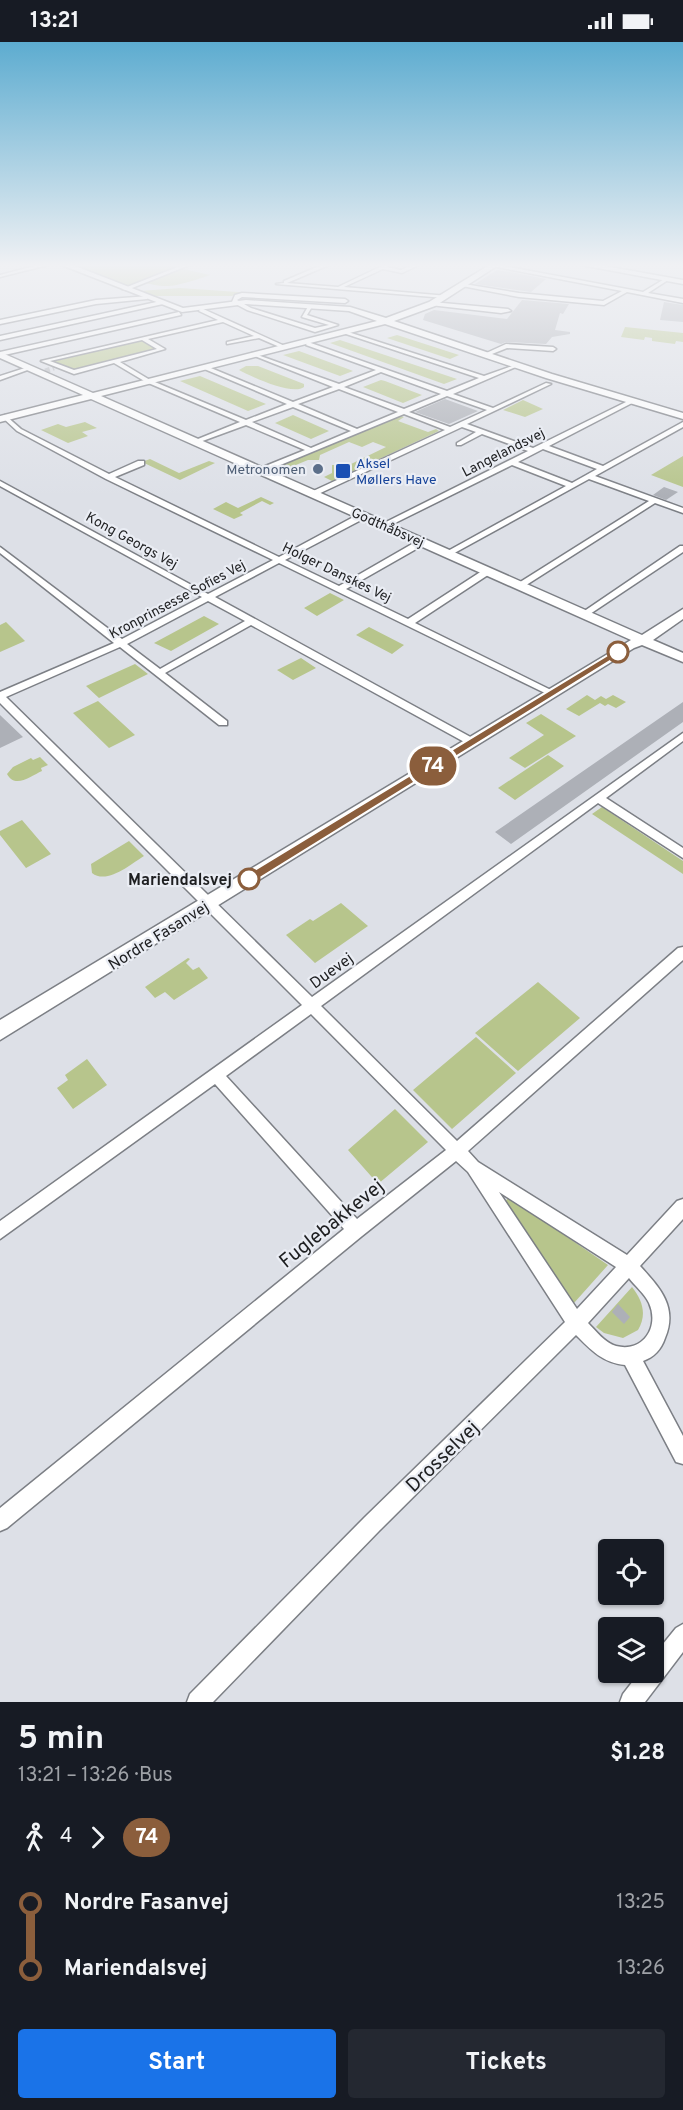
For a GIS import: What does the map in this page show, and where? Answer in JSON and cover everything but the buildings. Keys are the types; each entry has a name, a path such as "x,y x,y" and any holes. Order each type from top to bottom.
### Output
{"street":[{"path":"26,341 37,346"},
{"path":"0,354 57,341"},
{"path":"132,341 44,360 56,367 73,372 162,350 148,341"},
{"path":"229,343 236,341"},
{"path":"271,341 284,347"},
{"path":"3,418 306,341"},
{"path":"374,341 484,378"},
{"path":"443,341 516,365 553,382 683,416"},
{"path":"308,344 493,410"},
{"path":"485,355 506,346 553,349"},
{"name":"Godthåbsvej","path":"0,354 30,368 43,371 195,442 683,658"},
{"path":"254,354 451,430"},
{"path":"125,360 152,380"},
{"path":"116,362 311,450"},
{"path":"261,471 516,365"},
{"path":"204,367 357,431"},
{"path":"0,378 30,368"},
{"path":"195,442 379,371"},
{"path":"314,494 553,382"},
{"name":"Langelandsvej","path":"385,526 534,451 547,448 632,401"},
{"name":"Holger Danskes Vej","path":"3,418 19,430 109,477 552,693"},
{"path":"449,554 683,424"},
{"path":"463,425 534,451"},
{"path":"459,444 481,432"},
{"path":"547,448 602,468"},
{"path":"512,462 571,485"},
{"path":"109,477 141,463"},
{"path":"588,476 683,511"},
{"name":"Kong Georgs Vej","path":"0,483 472,742"},
{"path":"520,586 654,501"},
{"name":"Kronprinsesse Sofies Vej","path":"0,697 122,644 362,516"},
{"path":"340,589 422,542"},
{"path":"584,614 683,548"},
{"path":"0,549 223,723"},
{"path":"408,623 488,572"},
{"name":"Nordre Fasanvej","path":"0,1031 629,644 644,640 683,613"},
{"path":"159,673 252,621"},
{"path":"0,697 456,1152 473,1167 628,1265 655,1294 661,1311 661,1327 655,1342 644,1352 630,1356 615,1354 601,1348 576,1323 473,1167"},
{"name":"Duevej","path":"0,1231 683,736"},
{"path":"598,798 683,854"},
{"name":"Fuglebakkevej","path":"0,1521 356,1230 456,1152 683,952"},
{"path":"216,1075 356,1230"},
{"name":"Drosselvej","path":"198,1702 380,1516 576,1323 683,1207"},
{"path":"630,1356 683,1455"},
{"path":"664,1659 683,1635"},
{"path":"631,1702 646,1683"}],"green space":[{"path":"135,341 143,341 158,350 73,370 52,362"},
{"path":"344,341 457,379 444,384 330,343"},
{"path":"397,341 417,341 459,355 450,359"},
{"path":"656,341 676,341 675,344"},
{"path":"299,351 353,371 340,376 283,355"},
{"path":"246,366 258,366 304,384 304,387 291,389 272,384 239,370"},
{"path":"200,376 266,404 248,411 180,381"},
{"path":"381,380 422,395 403,403 363,387"},
{"path":"523,400 543,409 525,417 503,410"},
{"path":"293,415 329,431 311,439 275,423"},
{"name":"Aksel Møllers Have","path":"400,416 404,417 398,421 428,432 436,429 439,431 332,481 324,477 332,473 332,465 349,465 386,447 373,442 362,447 349,442 320,455 319,460 308,460 286,469 280,466"},
{"path":"85,422 97,428 82,432 88,436 68,443 41,430 58,424 66,427"},
{"path":"683,456 683,487 651,475"},
{"path":"150,459 179,473 209,461 215,463 180,480 142,462"},
{"path":"261,497 274,503 270,505 262,501 240,513 243,515 234,519 213,509 226,502 238,508"},
{"path":"330,593 344,600 317,616 304,608"},
{"path":"204,616 219,624 171,651 154,643"},
{"path":"6,622 25,641 0,652 0,625"},
{"path":"369,627 404,645 392,654 356,635"},
{"path":"301,658 316,668 293,680 277,670"},
{"path":"135,664 148,674 99,698 86,686"},
{"path":"587,695 595,700 601,696 606,699 613,695 626,702 616,708 600,703 579,716 566,709"},
{"path":"98,701 135,735 109,748 73,713"},
{"path":"541,714 576,736 525,768 509,758 544,735 526,723"},
{"path":"548,755 564,766 515,800 498,788"},
{"path":"40,757 48,765 33,776 14,781 7,774 13,767 31,758 33,760"},
{"path":"602,807 683,861 683,874 592,814"},
{"path":"22,820 51,854 26,868 0,835 0,831"},
{"path":"129,841 144,856 112,875 105,877 92,873 91,864"},
{"path":"341,903 368,926 315,963 286,935"},
{"path":"188,958 190,959 186,963 193,970 199,967 208,978 174,1000 165,992 155,998 145,987"},
{"path":"538,982 580,1018 518,1071 475,1033"},
{"path":"476,1037 516,1073 452,1129 413,1090"},
{"path":"87,1059 107,1085 73,1109 57,1088 68,1080 65,1075"},
{"path":"395,1109 428,1142 378,1184 348,1150"},
{"path":"509,1197 608,1265 574,1303 503,1204"},
{"path":"632,1287 639,1298 643,1313 638,1330 623,1338 604,1333 596,1327"}],"tunnel":[{"path":"45,371 54,368"}],"bus line":[{"name":"74","path":"249,879 618,652"}],"place":[{"name":"Metronomen","path":"318,469"},
{"name":"Aksel Møllers Have","path":"343,471"},
{"name":"Mariendalsvej","path":"249,879"}]}
